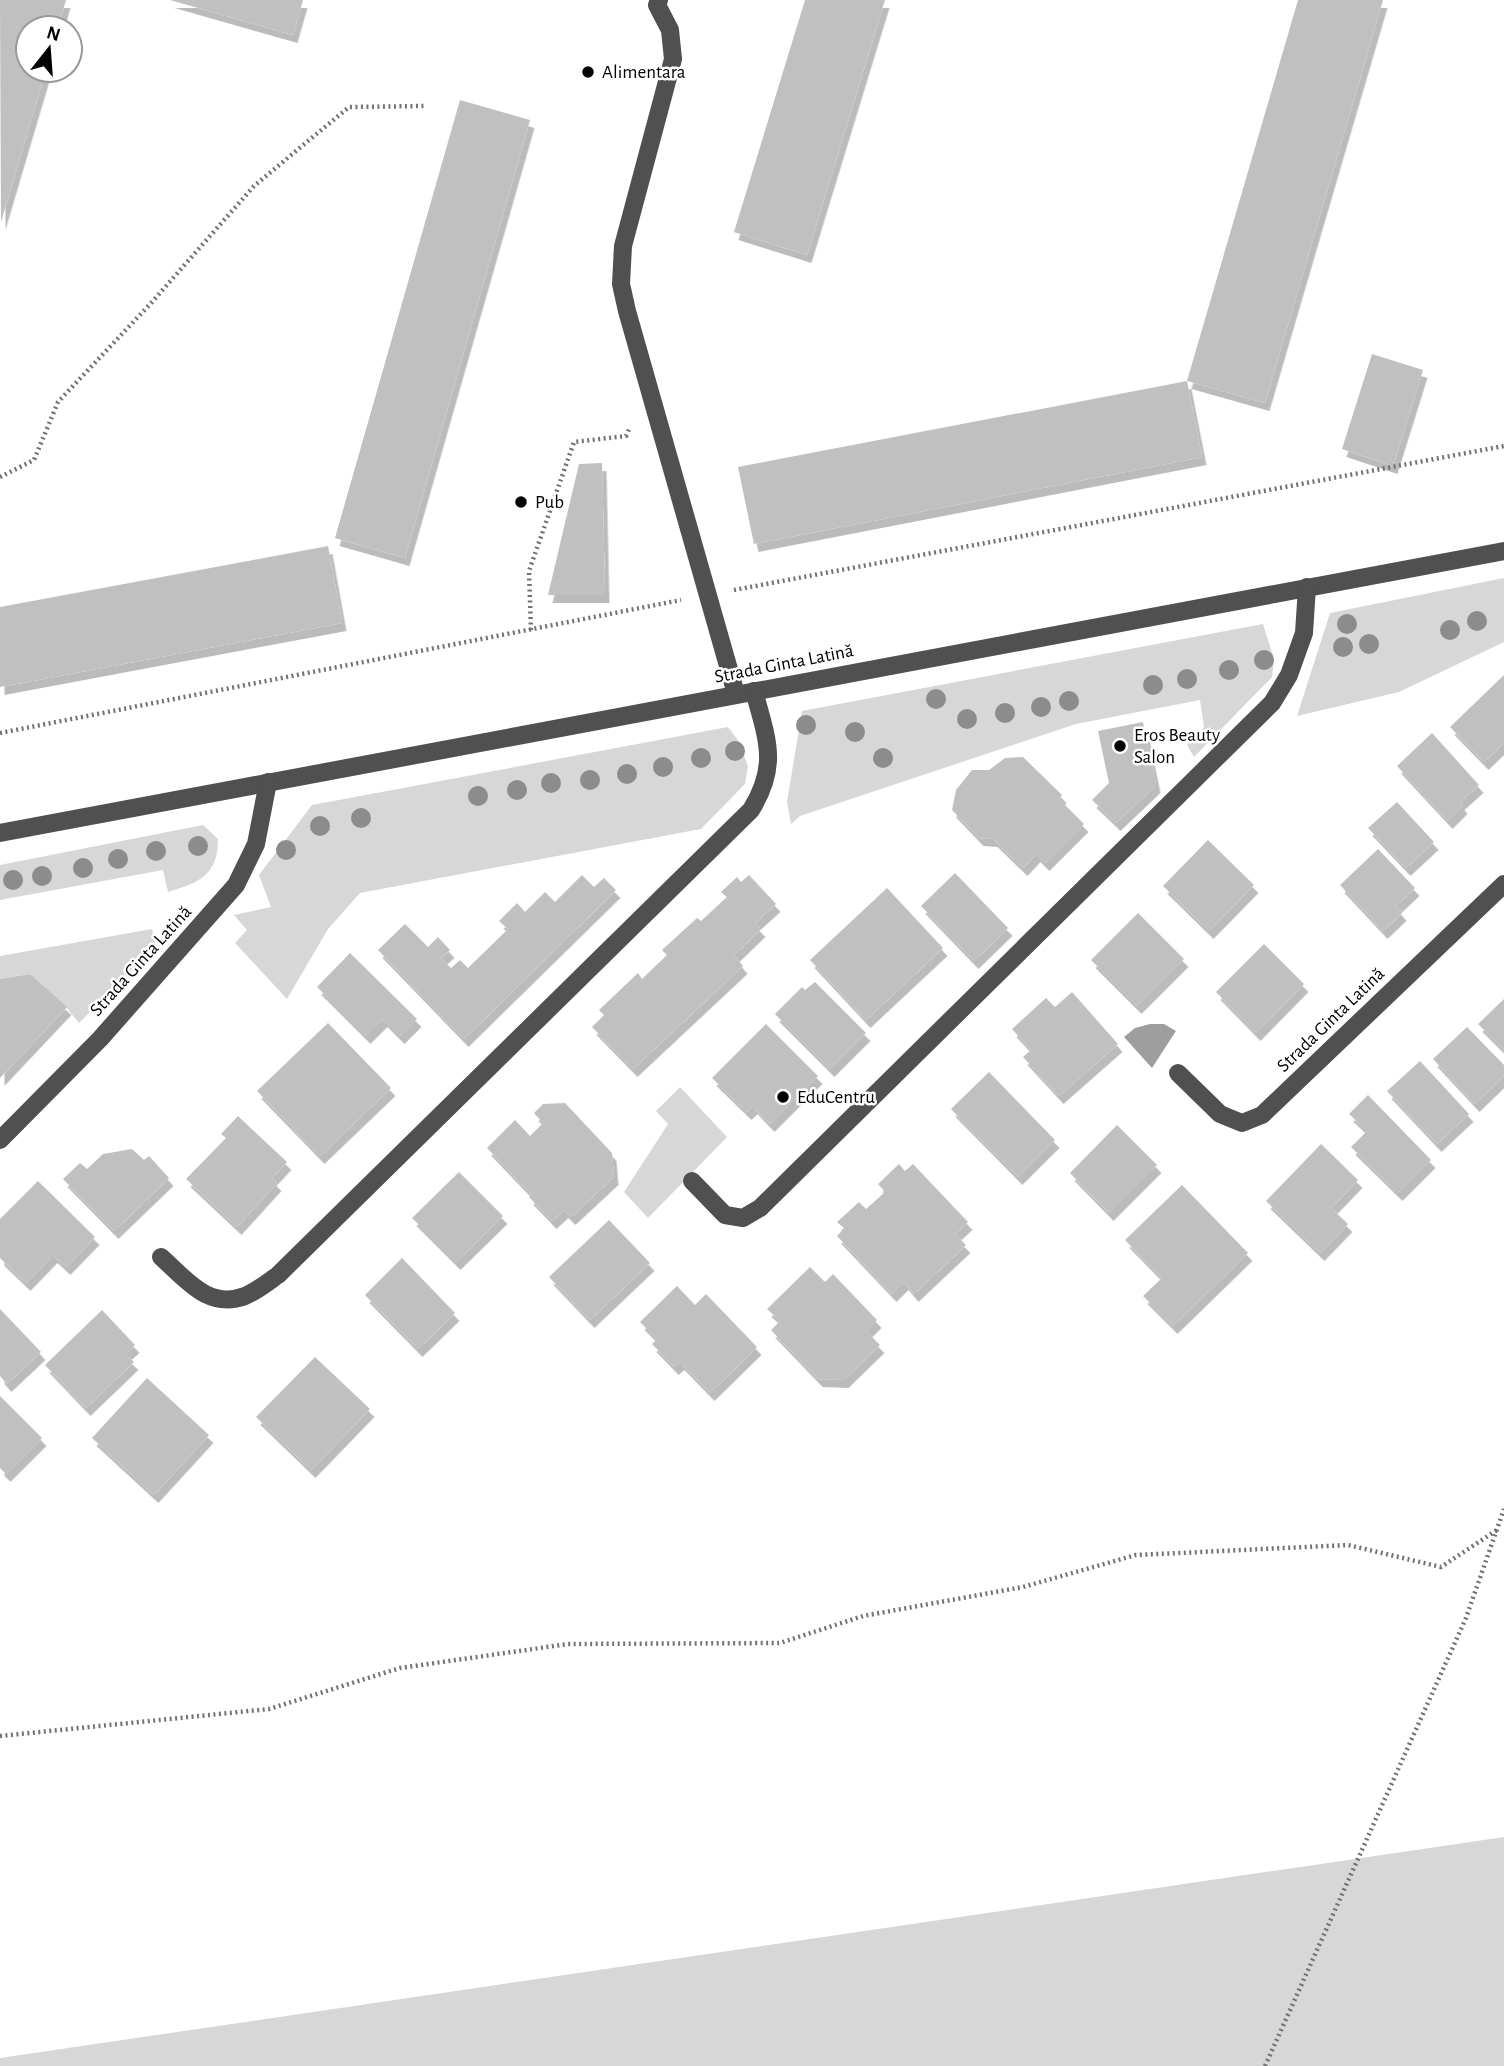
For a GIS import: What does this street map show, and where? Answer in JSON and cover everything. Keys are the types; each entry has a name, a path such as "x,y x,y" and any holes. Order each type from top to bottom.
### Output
{"street":[{"path":"659,0 657,5 670,30 673,59 623,246 621,284 626,311 736,694"},
{"name":"Strada Ginta Latină","path":"0,833 1504,551"},
{"path":"692,1181 725,1214 743,1218 760,1208 1272,703 1289,675 1304,633 1307,587"},
{"path":"161,1257 205,1296 229,1300 247,1296 278,1275 751,810 763,792 769,765 767,741 754,691"},
{"name":"Strada Ginta Latină","path":"0,1140 100,1039 236,885 256,844 268,782"},
{"name":"Strada Ginta Latină","path":"1178,1073 1220,1115 1242,1123 1262,1115 1504,884"}],"path":[{"path":"0,477 34,460 58,402 152,302 254,186 349,107 425,106"},
{"path":"531,630 529,571 574,442 626,436 649,388"},
{"path":"0,733 708,595 1504,446"},
{"path":"1265,2066 1466,1618 1504,1509"},
{"path":"0,1736 270,1709 400,1668 568,1644 780,1643 863,1616 1023,1587 1136,1555 1348,1545 1441,1567 1497,1530"}],"shaded area":[{"path":"1504,578 1504,642 1399,692 1297,716 1330,613"},
{"path":"1263,624 1274,659 1272,677 1194,757 1187,745 1204,727 1200,700 1076,724 800,816 791,824 787,802 802,711"},
{"path":"728,727 740,743 748,767 745,784 701,829 360,893 328,929 287,999 235,943 247,930 234,915 271,907 259,875 312,805"},
{"path":"203,825 218,839 215,861 205,876 189,885 168,892 163,870 0,900 0,865"},
{"path":"152,929 156,946 79,1023 66,1007 30,974 0,979 0,956"},
{"path":"1164,1024 1176,1031 1152,1068 1124,1037 1135,1028"},
{"path":"680,1087 727,1137 648,1218 624,1192 668,1124 656,1111"},
{"path":"1504,1837 1504,2066 0,2066 0,2058"}],"building":[{"path":"0,0 66,0 62,14 14,14 14,84 42,84 1,222"},
{"path":"170,0 303,0 293,35"},
{"path":"805,0 885,0 807,255 734,232"},
{"path":"1298,0 1383,0 1265,403 1187,381"},
{"path":"460,100 530,120 405,558 335,538"},
{"path":"1372,354 1423,370 1393,466 1342,449"},
{"path":"1187,381 1202,457 754,544 738,467"},
{"path":"602,463 605,595 548,595 579,464"},
{"path":"328,546 342,623 0,687 0,607"},
{"path":"1504,675 1504,743 1484,762 1450,727"},
{"path":"1143,722 1156,785 1116,823 1092,800 1109,783 1098,731"},
{"path":"1432,733 1479,785 1460,802 1463,806 1448,821 1397,766"},
{"path":"1023,757 1062,795 1059,799 1084,824 1045,863 1036,854 1023,868 993,839 979,838 952,810 956,790 972,770 989,770 1005,758"},
{"path":"1397,802 1434,842 1406,868 1368,828"},
{"path":"1208,840 1254,885 1209,931 1163,886"},
{"path":"1378,849 1415,888 1396,906 1402,913 1383,931 1340,885"},
{"path":"955,873 1008,928 974,961 921,906"},
{"path":"582,875 594,887 604,878 616,890 464,1039 378,950 405,924 428,947 438,937 450,950 441,958 451,968 460,960 468,968 508,929 499,921 517,903 525,912 545,892 555,902"},
{"path":"749,875 776,904 755,923 761,929 734,955 743,966 633,1069 592,1027 604,1015 599,1010 638,973 642,979 667,955 662,950 697,918 701,921 727,897 721,892 737,877 741,882"},
{"path":"887,888 943,948 866,1020 810,960"},
{"path":"1138,913 1184,959 1137,1006 1091,960"},
{"path":"1264,944 1304,984 1256,1033 1216,992"},
{"path":"350,953 417,1019 400,1036 383,1019 366,1036 317,987"},
{"path":"30,974 67,1007 0,1078 0,979"},
{"path":"815,982 866,1033 830,1069 775,1014 802,987 805,990"},
{"path":"1072,992 1118,1044 1059,1096 1023,1057 1031,1050 1012,1029 1046,998 1055,1007"},
{"path":"1504,999 1504,1050 1478,1024"},
{"path":"328,1023 391,1088 320,1156 257,1091"},
{"path":"766,1024 818,1076 770,1124 753,1106 747,1112 712,1078"},
{"path":"1467,1027 1504,1065 1504,1076 1475,1104 1433,1059"},
{"path":"1420,1061 1469,1114 1437,1144 1387,1091"},
{"path":"989,1072 1055,1140 1018,1177 951,1109"},
{"path":"1368,1095 1431,1160 1398,1193 1351,1147 1367,1131 1349,1114"},
{"path":"565,1103 612,1153 614,1177 571,1217 564,1210 552,1221 529,1197 531,1194 487,1148 515,1120 530,1136 543,1123 534,1113 543,1104"},
{"path":"238,1116 287,1162 272,1178 277,1183 237,1227 186,1179 226,1138 221,1134"},
{"path":"1117,1125 1157,1165 1109,1213 1070,1173"},
{"path":"1321,1144 1358,1180 1331,1208 1348,1224 1320,1253 1266,1201"},
{"path":"132,1149 144,1160 149,1156 169,1178 114,1231 63,1179 80,1163 87,1169 103,1154"},
{"path":"899,1164 905,1171 913,1164 968,1222 955,1234 966,1245 914,1294 904,1282 892,1294 837,1236 844,1228 837,1222 859,1202 866,1209 885,1192 878,1184"},
{"path":"459,1172 503,1216 456,1262 412,1218"},
{"path":"38,1181 95,1237 66,1267 53,1255 26,1283 0,1258 0,1219"},
{"path":"1182,1185 1248,1253 1173,1326 1143,1296 1162,1278 1125,1240"},
{"path":"609,1220 650,1263 590,1320 549,1277"},
{"path":"402,1258 455,1313 418,1349 365,1295"},
{"path":"810,1267 825,1282 833,1274 877,1320 866,1331 880,1345 844,1380 818,1379 771,1330 780,1321 767,1309"},
{"path":"677,1286 695,1305 706,1294 757,1347 710,1393 680,1362 674,1367 652,1344 657,1339 640,1322"},
{"path":"0,1309 41,1352 7,1384 0,1376"},
{"path":"102,1310 135,1345 125,1354 134,1362 86,1408 45,1365"},
{"path":"315,1357 370,1409 311,1470 256,1417"},
{"path":"147,1378 209,1435 154,1495 92,1438"},
{"path":"0,1396 42,1438 6,1474 0,1468"}],"place":[{"name":"Alimentara","path":"588,72"},
{"name":"Pub","path":"521,502"},
{"name":"Eros Beauty Salon","path":"1120,746"},
{"name":"EduCentru","path":"783,1097"}]}
